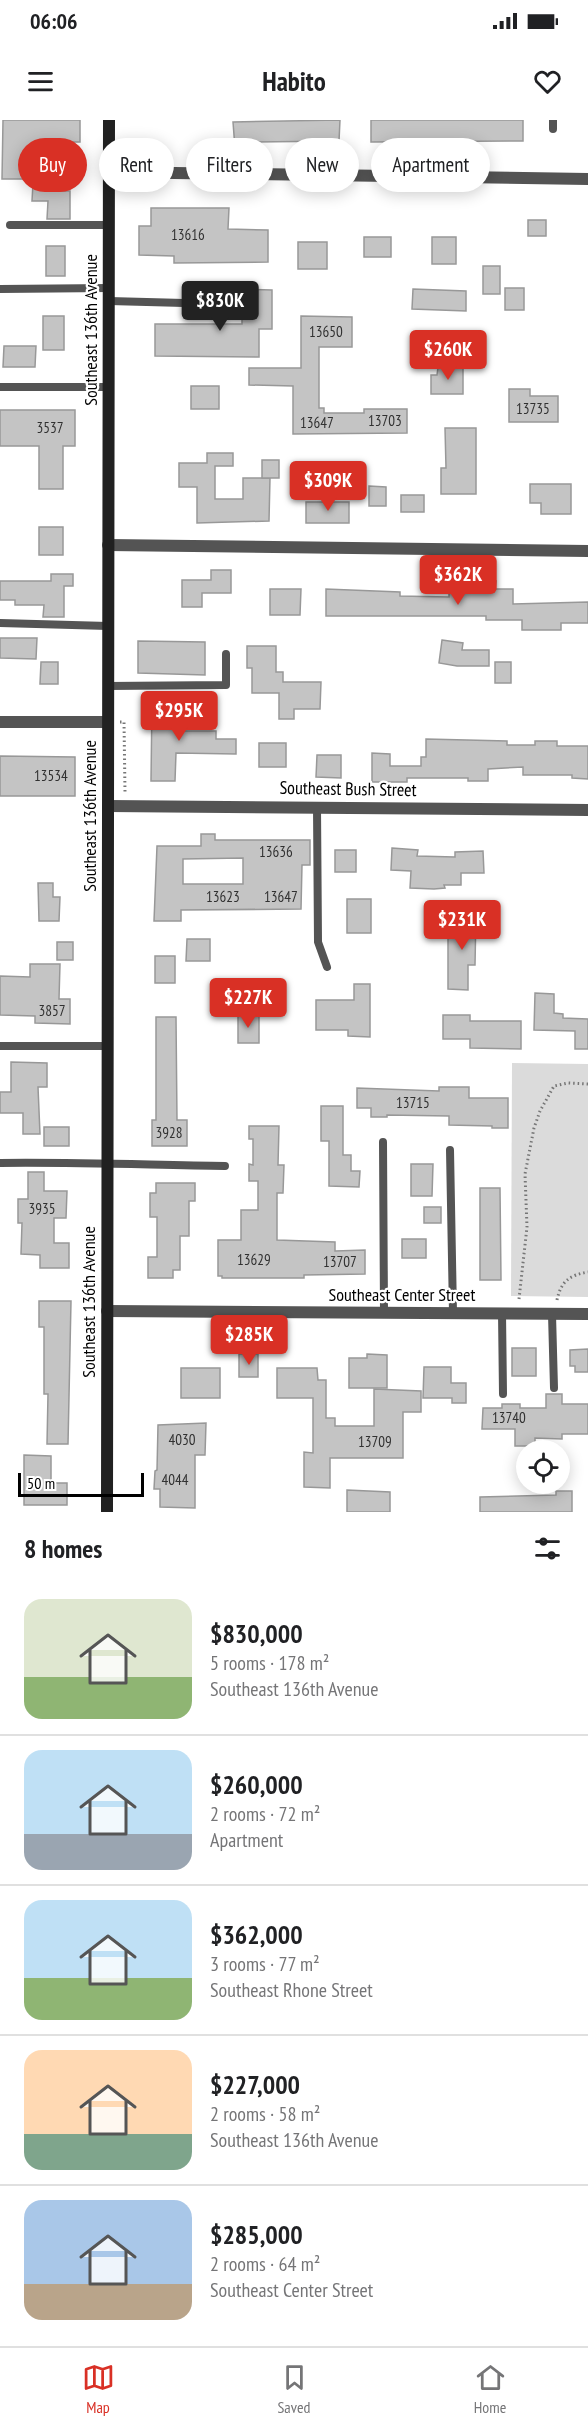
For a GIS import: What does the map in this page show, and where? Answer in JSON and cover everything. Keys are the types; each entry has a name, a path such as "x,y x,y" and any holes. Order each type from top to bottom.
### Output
{"street":[{"name":"Southeast 136th Avenue","path":"109,120 109,138"},
{"path":"174,173 588,179"},
{"name":"Southeast 136th Avenue","path":"107,1512 109,192"},
{"path":"108,545 588,551"},
{"path":"0,722 108,722"},
{"name":"Southeast Bush Street","path":"108,806 588,810"},
{"name":"Southeast Center Street","path":"107,1311 588,1314"}],"lane":[{"path":"10,225 109,225"},
{"path":"0,289 110,294 222,304"},
{"path":"0,387 108,387"},
{"path":"0,623 108,626"},
{"path":"108,686 226,686 226,654"},
{"path":"317,807 318,942 327,967"},
{"path":"0,1046 108,1046"},
{"path":"383,1142 384,1313"},
{"path":"450,1150 453,1313"},
{"path":"0,1163 84,1162 108,1165 225,1166"},
{"path":"502,1313 503,1394"},
{"path":"554,1388 555,1314"}],"path":[{"path":"519,1313 527,1227 525,1174 534,1128 554,1086 568,1083 588,1084"},
{"path":"555,1314 557,1298 565,1280 588,1272"}],"shaded area":[{"path":"512,1063 588,1064 588,1297 511,1296"}],"building":[{"path":"3,120 80,120 80,138 18,138 18,179 2,179"},
{"path":"340,120 339,138 285,138 285,142 273,142 273,138 234,138 233,122"},
{"path":"371,120 523,120 523,141 490,141 490,138 371,138"},
{"path":"32,192 70,192 70,219 47,219 48,201 32,201"},
{"path":"151,208 229,208 228,229 268,230 268,262 174,263 174,256 139,255 139,226 151,226"},
{"path":"528,220 546,220 546,236 528,236"},
{"path":"364,237 391,237 391,257 364,257"},
{"path":"432,237 456,237 456,264 432,264"},
{"path":"298,242 327,242 327,269 298,269"},
{"path":"46,246 65,246 65,276 46,276"},
{"path":"483,266 500,266 500,294 483,294"},
{"path":"505,288 524,288 524,310 505,310"},
{"path":"242,289 272,290 272,329 259,329 259,357 155,356 155,324 242,324"},
{"path":"413,289 466,291 466,311 412,309"},
{"path":"43,316 64,316 64,350 43,350"},
{"path":"301,316 352,317 352,347 319,347 319,408 324,408 324,413 364,413 364,409 407,409 407,433 293,434 293,386 249,385 249,368 301,368"},
{"path":"4,346 36,346 35,367 3,367"},
{"path":"438,367 463,367 463,394 431,394 431,375 437,375"},
{"path":"191,386 219,386 219,409 191,409"},
{"path":"509,389 530,389 530,396 558,396 558,422 509,422"},
{"path":"0,410 75,410 75,446 63,446 63,489 39,489 39,446 0,446"},
{"path":"445,428 476,428 476,494 441,494 441,468 446,468"},
{"path":"207,453 233,453 233,466 215,466 215,499 243,499 243,478 270,478 269,521 197,523 197,487 179,487 179,463 207,463"},
{"path":"262,460 279,460 279,478 262,478"},
{"path":"530,484 571,484 571,514 541,514 541,503 530,503"},
{"path":"369,486 386,487 386,506 369,506"},
{"path":"401,495 424,495 424,512 401,512"},
{"path":"306,502 349,502 349,523 306,523"},
{"path":"39,527 63,527 63,555 39,555"},
{"path":"211,570 231,570 231,593 202,593 202,607 182,607 182,580 211,580"},
{"path":"51,574 73,574 73,586 64,586 64,617 43,617 44,605 15,605 15,600 0,600 0,581 51,581"},
{"path":"471,581 496,581 495,589 513,589 513,604 588,602 588,623 561,623 561,630 522,630 522,620 486,620 486,616 326,616 326,589 400,592 400,596 449,597 449,591 471,591"},
{"path":"270,589 301,589 300,615 270,615"},
{"path":"0,638 37,638 36,659 0,658"},
{"path":"442,640 463,643 462,650 489,650 489,666 457,666 439,663"},
{"path":"138,641 205,642 205,675 138,673"},
{"path":"247,646 276,646 276,672 283,672 283,682 321,682 320,709 294,709 294,719 279,719 279,693 252,693 252,668 247,668"},
{"path":"41,662 58,662 58,684 40,684"},
{"path":"495,662 511,662 511,683 495,683"},
{"path":"152,701 176,701 176,731 216,731 216,739 236,739 236,754 176,753 175,781 151,781"},
{"path":"426,739 507,741 507,745 535,745 535,741 557,741 557,746 588,746 588,779 572,778 572,775 523,775 523,767 488,769 488,781 468,781 468,778 407,778 407,782 372,782 372,753 390,754 390,766 421,766 421,757 426,757"},
{"path":"259,743 286,743 286,767 259,767"},
{"path":"317,755 341,755 341,778 316,777"},
{"path":"0,756 75,757 75,796 0,796"},
{"path":"201,834 215,834 215,840 310,840 310,865 302,865 301,909 181,910 181,921 154,921 157,846 201,846","holes":["243,858 243,884 183,884 183,859"]},
{"path":"392,848 418,850 417,856 455,857 455,852 483,851 484,873 461,873 461,885 444,885 445,888 434,889 410,888 411,871 391,870"},
{"path":"335,850 356,850 356,872 335,872"},
{"path":"38,883 53,883 53,897 60,897 59,921 39,921"},
{"path":"347,899 371,899 371,933 347,933"},
{"path":"455,914 476,914 475,965 468,965 468,990 448,989 448,933 455,933"},
{"path":"187,939 210,939 210,961 186,961"},
{"path":"57,942 73,942 73,960 57,960"},
{"path":"155,956 175,956 175,983 155,983"},
{"path":"30,964 60,964 59,999 70,999 70,1024 35,1023 35,1016 0,1015 0,976 30,977"},
{"path":"219,980 236,980 236,995 219,995"},
{"path":"354,984 370,984 370,1037 348,1036 348,1030 316,1030 316,1000 354,1000"},
{"path":"535,993 554,994 554,1013 563,1014 563,1018 588,1019 588,1049 575,1049 575,1031 534,1030"},
{"path":"238,1015 259,1015 259,1043 238,1043"},
{"path":"443,1015 470,1015 470,1021 521,1021 521,1049 470,1048 470,1039 443,1039"},
{"path":"156,1017 176,1017 177,1120 187,1120 187,1146 152,1146 152,1120 156,1120"},
{"path":"11,1062 47,1063 47,1087 38,1087 40,1134 23,1134 23,1113 0,1113 0,1092 11,1092"},
{"path":"439,1087 469,1087 469,1098 508,1098 508,1128 449,1125 449,1116 371,1117 371,1108 357,1108 357,1088 439,1091"},
{"path":"321,1106 343,1106 343,1155 351,1155 351,1171 360,1171 359,1187 329,1186 329,1141 321,1141"},
{"path":"249,1126 279,1126 278,1165 284,1165 283,1193 277,1193 277,1240 335,1242 335,1251 365,1250 365,1274 304,1275 304,1278 222,1278 218,1276 218,1240 241,1240 241,1210 258,1210 258,1181 249,1181 249,1164 253,1165 253,1139 249,1139"},
{"path":"44,1127 69,1127 69,1146 44,1146"},
{"path":"411,1164 433,1164 432,1196 411,1196"},
{"path":"28,1172 44,1172 44,1191 67,1191 66,1218 54,1218 54,1243 69,1243 69,1268 40,1268 40,1255 21,1254 22,1223 18,1223 18,1199 28,1199"},
{"path":"156,1183 195,1183 195,1201 189,1201 189,1236 180,1236 180,1270 173,1270 173,1278 148,1278 148,1257 157,1257 157,1217 150,1217 150,1193 156,1193"},
{"path":"480,1188 500,1188 501,1280 480,1280"},
{"path":"424,1207 441,1207 441,1223 424,1223"},
{"path":"402,1239 426,1239 426,1258 402,1258"},
{"path":"39,1301 71,1301 68,1444 47,1444 48,1394 44,1394 44,1327 39,1327"},
{"path":"512,1348 536,1348 536,1376 512,1376"},
{"path":"588,1349 588,1372 575,1372 575,1366 570,1366 570,1350"},
{"path":"239,1354 258,1354 258,1377 239,1377"},
{"path":"367,1354 387,1355 387,1388 349,1388 349,1358 367,1358"},
{"path":"424,1367 451,1367 451,1383 466,1383 466,1403 452,1403 452,1398 423,1398"},
{"path":"181,1368 220,1368 220,1398 181,1398"},
{"path":"277,1368 317,1368 318,1380 326,1380 326,1418 335,1418 335,1426 374,1426 374,1389 421,1391 421,1412 403,1412 403,1458 330,1458 330,1488 304,1487 304,1452 313,1453 313,1398 277,1398"},
{"path":"546,1394 562,1394 562,1404 588,1404 588,1434 562,1434 562,1439 516,1440 515,1446 515,1429 482,1429 483,1408 502,1408 502,1404 520,1404 520,1408 546,1408"},
{"path":"206,1423 205,1455 195,1455 195,1508 160,1507 160,1489 154,1489 155,1471 157,1470 158,1425"},
{"path":"24,1455 51,1456 51,1483 67,1483 67,1505 24,1505"},
{"path":"347,1490 390,1492 390,1512 347,1512"},
{"path":"572,1491 572,1512 480,1512 480,1497 570,1494"}]}
